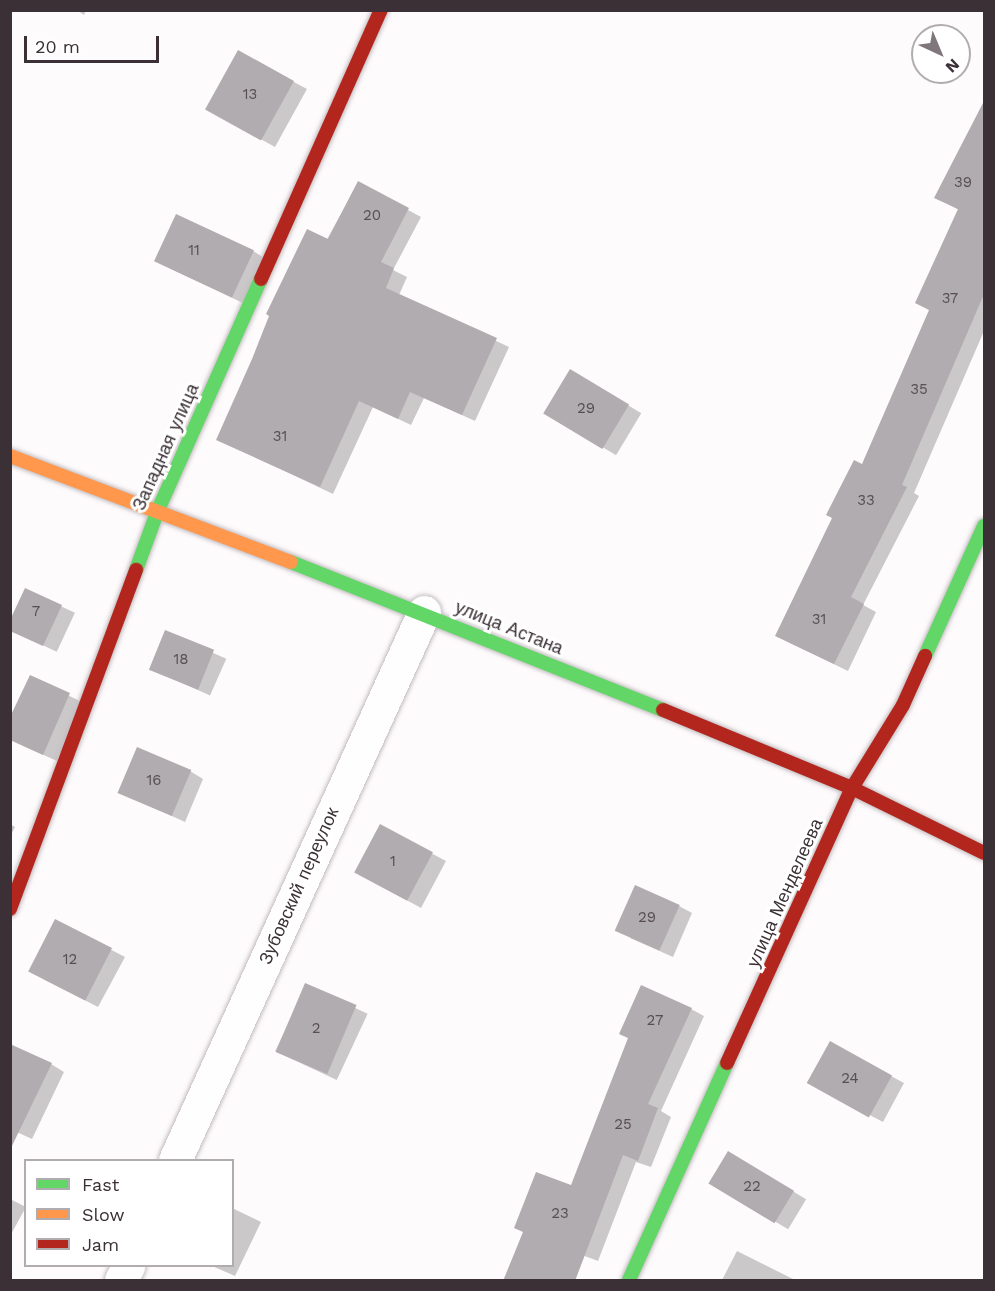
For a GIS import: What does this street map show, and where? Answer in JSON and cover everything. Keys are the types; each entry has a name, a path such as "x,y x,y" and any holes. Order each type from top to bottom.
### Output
{"street":[{"name":"Западная улица","path":"10,909 158,510 381,10"},
{"name":"улица Астана","path":"10,456 424,612 852,789 984,853"},
{"name":"улица Менделеева","path":"629,1281 852,789 903,705 984,526"},
{"name":"Зубовский переулок","path":"176,1159 424,612"},
{"path":"121,1281 128,1267"}],"building":[{"path":"238,50 294,81 261,141 205,109"},
{"path":"984,101 984,294 902,485 907,487 851,597 864,604 834,664 775,636 832,518 826,515 854,460 862,464 929,310 915,303 958,209 934,198"},
{"path":"358,181 409,208 381,262 394,268 386,288 497,338 462,415 410,392 398,419 359,401 320,487 216,440 252,359 269,316 266,314 307,229 328,239"},
{"path":"176,214 254,250 232,297 154,261"},
{"path":"570,369 629,405 602,449 543,414"},
{"path":"25,588 62,605 43,646 10,631 10,620"},
{"path":"165,630 214,650 198,690 149,670"},
{"path":"30,675 70,693 43,755 10,740 10,717"},
{"path":"137,747 191,770 172,816 117,793"},
{"path":"380,824 433,852 407,901 354,873"},
{"path":"635,885 680,905 659,951 615,931"},
{"path":"55,919 112,948 85,1001 28,972"},
{"path":"305,983 357,1005 327,1074 276,1052"},
{"path":"641,985 692,1008 648,1104 658,1108 638,1161 623,1155 575,1281 503,1281 523,1232 514,1228 536,1172 571,1185 628,1038 619,1034"},
{"path":"830,1041 892,1075 869,1117 807,1083"},
{"path":"10,1044 52,1063 10,1150"},
{"path":"728,1151 794,1191 774,1223 708,1184"}],"traffic: fast":[{"path":"136,570 158,510 261,279"},
{"path":"925,656 984,526"},
{"path":"291,562 663,710"},
{"path":"629,1280 727,1063"}],"traffic: slow":[{"path":"10,456 291,562"}],"traffic: jam":[{"path":"261,279 381,10"},
{"path":"10,909 136,570"},
{"path":"727,1063 852,788 903,705 925,656"},
{"path":"663,710 852,788 984,853"}]}
